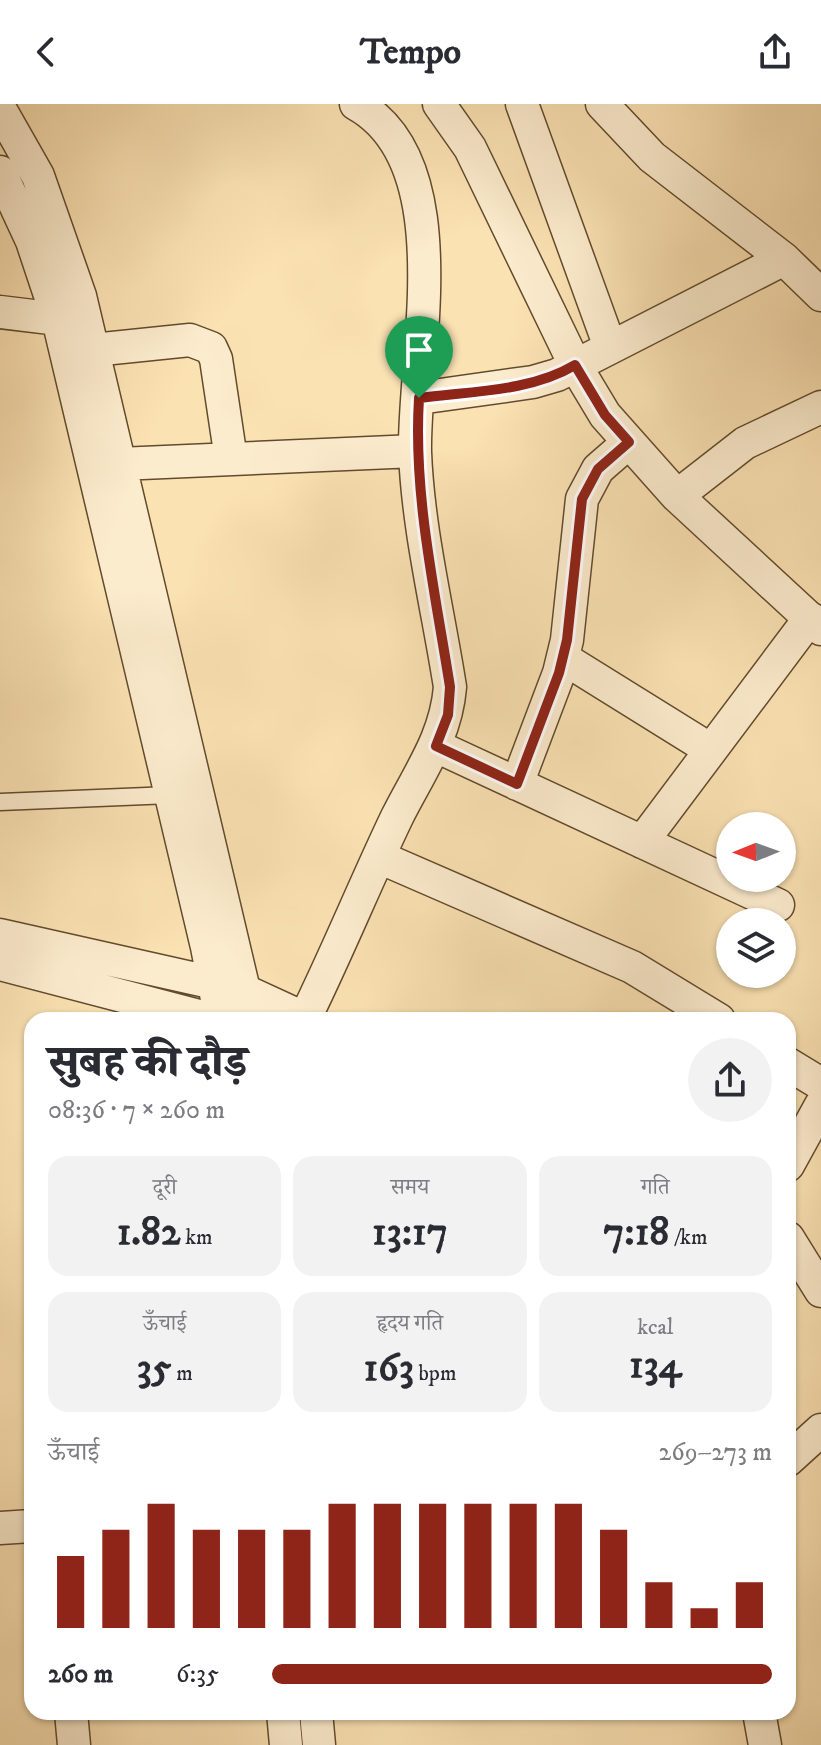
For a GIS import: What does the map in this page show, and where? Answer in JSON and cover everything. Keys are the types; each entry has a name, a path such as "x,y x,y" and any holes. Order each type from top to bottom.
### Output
{"street":[{"path":"309,1012 379,857 436,746 448,715 450,687 415,451 425,260 420,212 406,161 388,129 356,104"},
{"path":"439,104 470,148 575,365 605,415 677,496 818,626 711,750 642,842"},
{"path":"522,104 610,347"},
{"path":"602,104 652,157 784,259 818,280"},
{"path":"0,109 38,176 80,296 249,1006"},
{"path":"0,172 32,241 58,319 219,1012"},
{"path":"419,398 533,382 557,375 784,259"},
{"path":"0,312 58,319"},
{"path":"93,350 190,340 211,348 216,359 231,459"},
{"path":"677,496 745,443 817,418"},
{"path":"517,784 563,658 582,499 598,469 629,442"},
{"path":"119,464 415,451"},
{"path":"563,658 711,750"},
{"path":"436,746 778,905"},
{"path":"379,857 632,967 706,1012"},
{"path":"0,935 214,983 249,1006 275,1012"},
{"path":"0,964 183,1012"},
{"path":"796,1069 821,1084"},
{"path":"796,1150 821,1105"},
{"path":"796,1251 821,1291"},
{"path":"796,1453 821,1430"},
{"path":"0,1528 24,1526"},
{"path":"72,1720 74,1745"},
{"path":"284,1720 286,1745"},
{"path":"317,1720 319,1745"},
{"path":"760,1720 765,1745"}],"lane":[{"path":"0,802 171,795"}],"route":[{"path":"575,365 605,415 629,442 598,469 582,499 567,640 559,673 517,784 436,746 448,715 450,687 419,489 415,451 419,398 533,382 557,375 575,365"}]}
